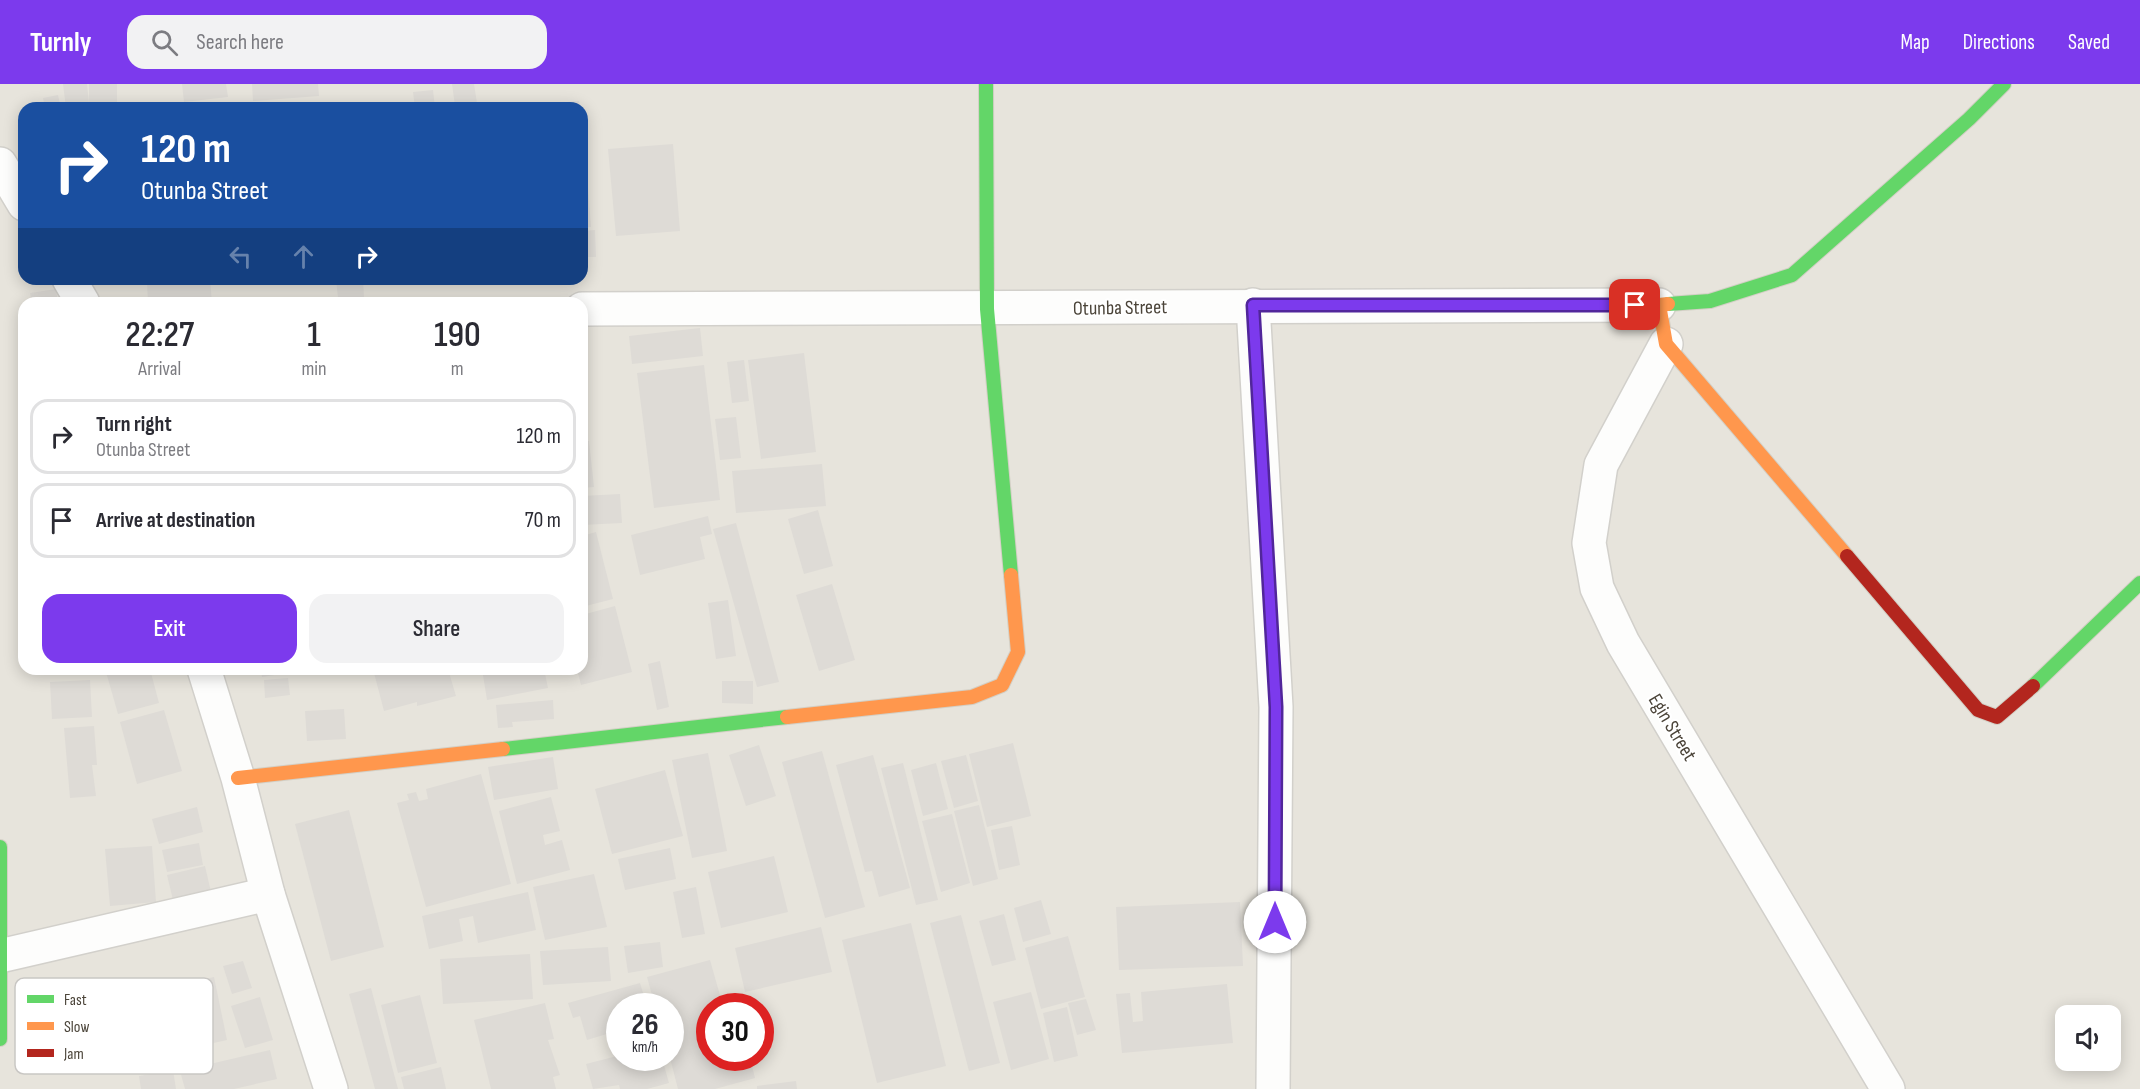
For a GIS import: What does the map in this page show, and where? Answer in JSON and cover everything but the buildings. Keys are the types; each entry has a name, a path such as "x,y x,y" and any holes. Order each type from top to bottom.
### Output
{"street":[{"path":"238,778 972,697 1002,684 1018,652 987,309 986,84"},
{"path":"2004,84 1969,119 1792,275 1754,289 1710,301 1659,305 1666,344 1978,710 1997,717 2012,707 2140,582"},
{"path":"0,164 18,194"},
{"path":"1253,305 1276,707 1273,1089 1267,1089"},
{"name":"Otunba Street","path":"588,309 1659,305"},
{"name":"Egin Street","path":"1666,344 1601,465 1589,543 1597,588 1623,643 1888,1089"},
{"path":"206,675 238,778 268,894 331,1089"},
{"path":"0,847 0,1039"},
{"path":"0,956 140,926 268,894"}],"shaded area":[{"path":"0,84 2140,84 2140,1089 0,1089"}],"traffic: fast":[{"path":"986,84 987,309 1011,575"},
{"path":"1668,304 1710,301 1792,275 1969,119 2004,84"},
{"path":"2033,686 2140,583"},
{"path":"503,749 787,717"},
{"path":"0,847 0,1039"}],"traffic: slow":[{"path":"1668,304 1659,305 1666,344 1847,556"},
{"path":"787,717 972,697 1002,685 1018,652 1011,575"},
{"path":"238,778 503,749"}],"traffic: jam":[{"path":"1847,556 1978,710 1997,717 2033,686"}],"route":[{"path":"1275,922 1276,707 1253,305 1635,305"}]}
